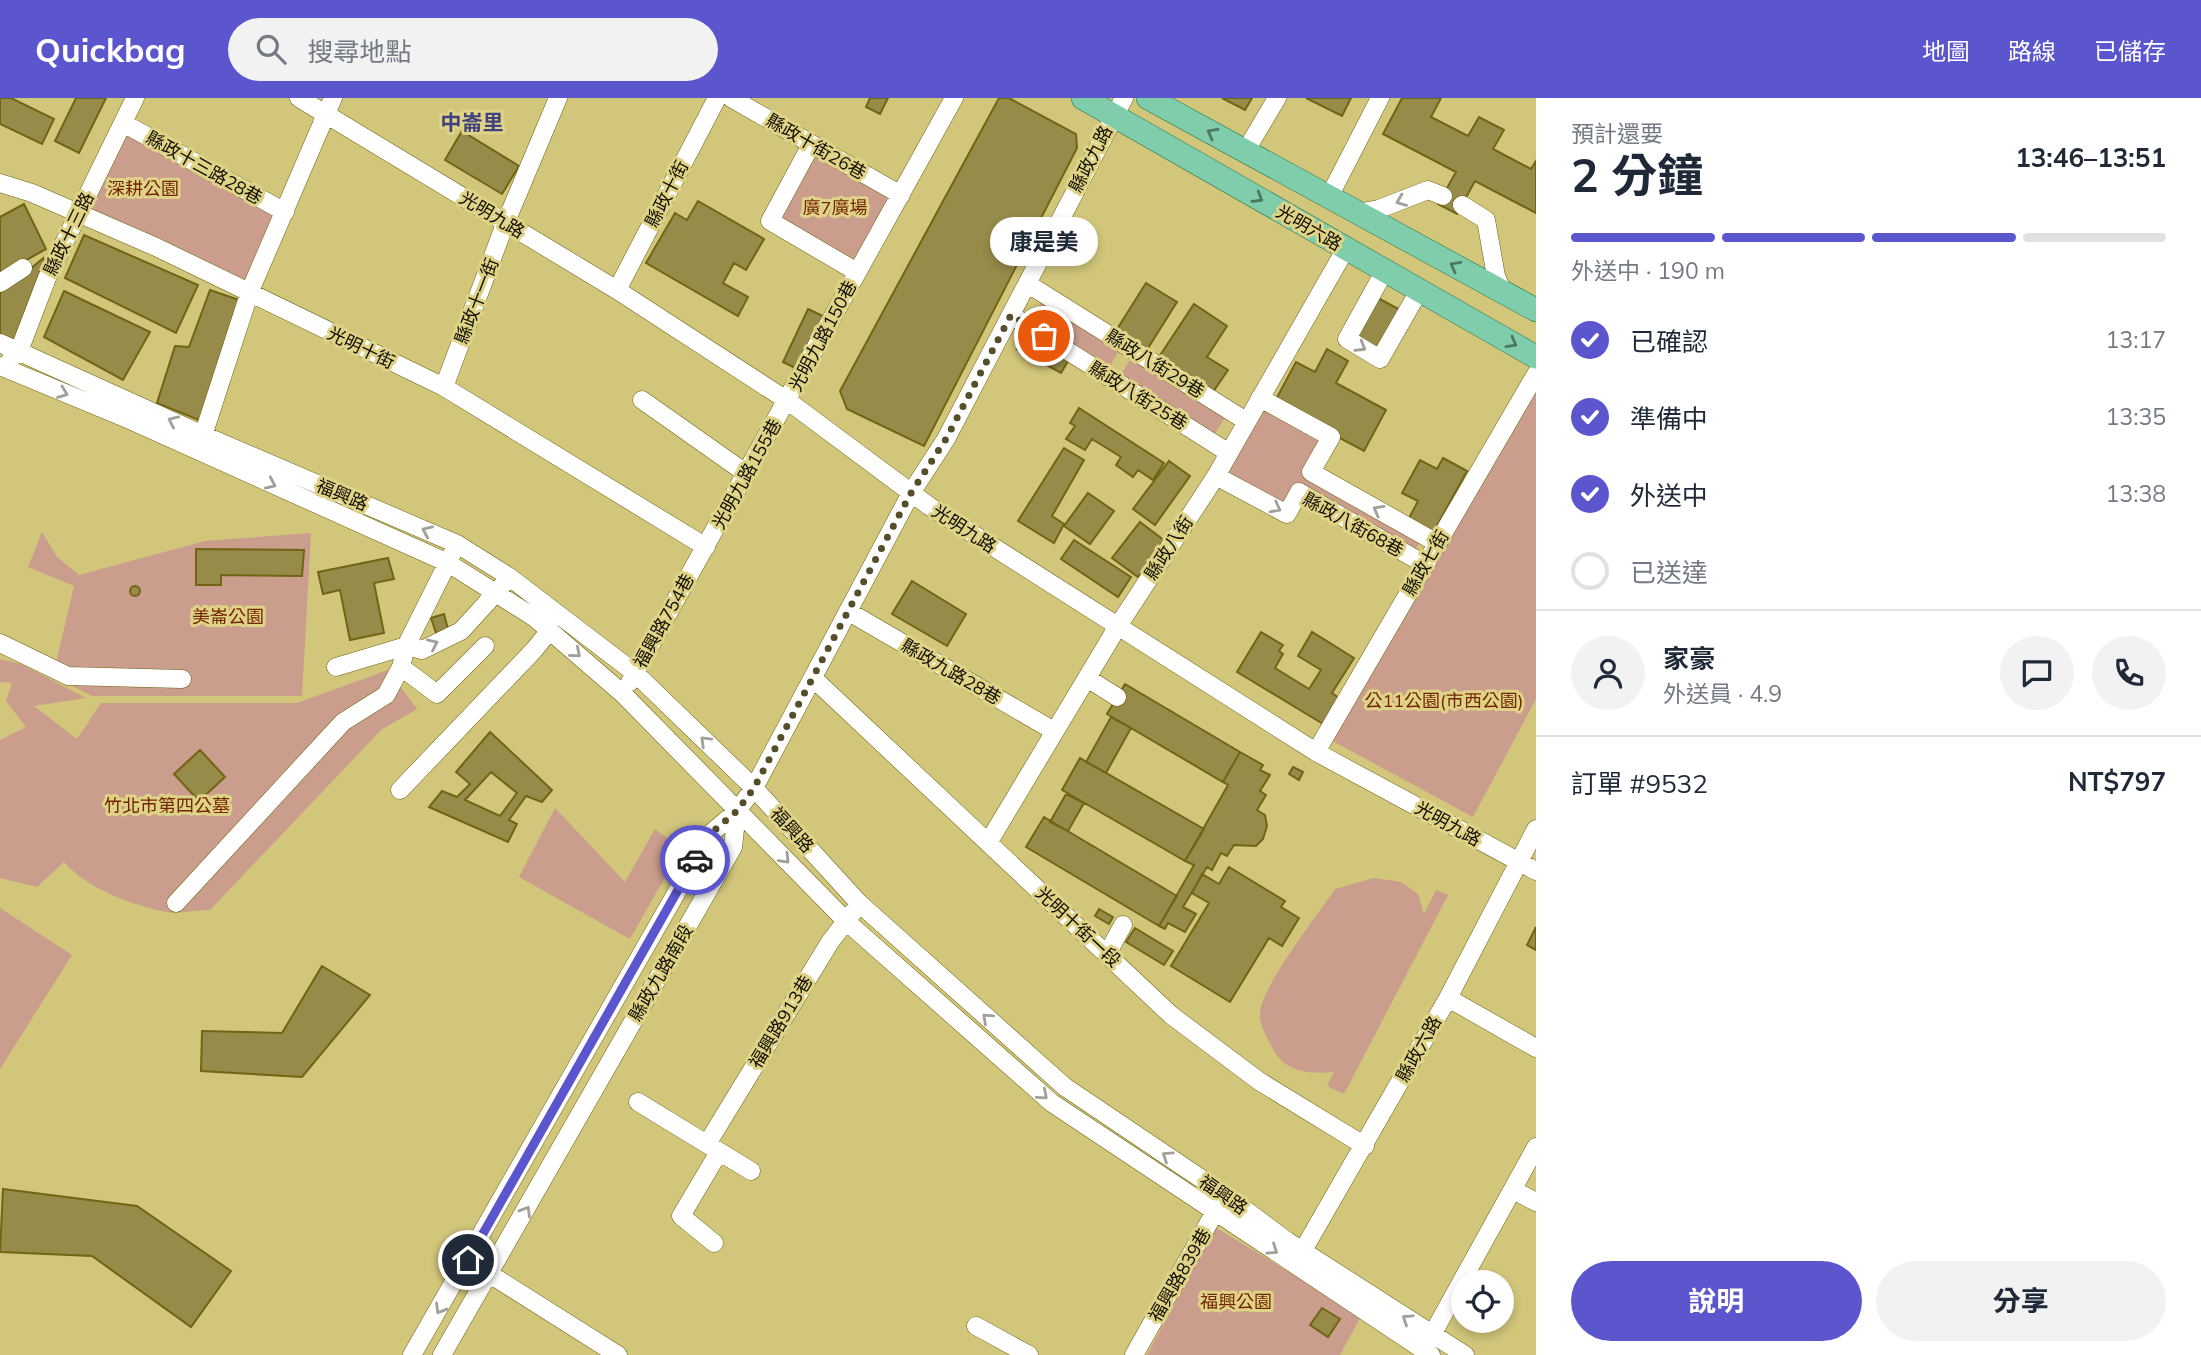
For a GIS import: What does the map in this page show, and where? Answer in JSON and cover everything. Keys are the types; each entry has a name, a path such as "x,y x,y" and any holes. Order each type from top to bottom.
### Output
{"main road":[{"name":"光明六路","path":"1083,98 1119,106 1345,250 1536,357"},
{"name":"光明六路","path":"1148,98 1536,310"}],"street":[{"name":"縣政十三路","path":"19,351 47,278 135,98"},
{"name":"光明九路","path":"299,98 330,106 505,224 617,290 788,401 911,493 1317,752 1536,871"},
{"name":"縣政十一街","path":"444,387 505,224 558,98"},
{"name":"縣政十街","path":"617,290 717,98"},
{"name":"縣政十街26巷","path":"731,98 901,195"},
{"name":"光明九路150巷","path":"788,401 954,98"},
{"path":"1245,152 1277,98"},
{"path":"1329,197 1380,98"},
{"path":"201,444 250,290 330,106"},
{"name":"縣政九路","path":"737,811 754,788 911,493 946,439 1119,106"},
{"name":"縣政十三路28巷","path":"123,124 285,212"},
{"name":"光明九路150巷","path":"811,145 770,221 857,272"},
{"name":"光明十街","path":"0,183 32,193 250,290 346,342 444,387 706,547"},
{"path":"1357,213 1379,209 1428,190 1443,196"},
{"path":"1462,205 1486,220 1496,276 1503,292"},
{"name":"縣政八街","path":"988,843 1118,626 1216,476 1345,250"},
{"path":"0,283 23,268"},
{"path":"1384,272 1347,339 1380,359 1419,291"},
{"name":"縣政八街29巷","path":"1028,284 1247,421"},
{"name":"縣政八街25巷","path":"1011,315 1229,453"},
{"name":"福興路","path":"0,343 448,564 497,593 550,630 623,694 847,922 1052,1103 1216,1212 1299,1258 1429,1347 1465,1355"},
{"path":"0,367 19,351"},
{"name":"福興路","path":"0,367 457,544 508,576 635,673 754,788 859,904 1065,1087 1224,1194 1299,1258"},
{"name":"縣政七街","path":"1317,752 1536,374"},
{"name":"縣政八街68巷","path":"1260,398 1331,437 1311,472 1437,543"},
{"path":"642,400 747,474"},
{"name":"光明九路155巷","path":"706,547 788,401"},
{"name":"縣政八街68巷","path":"1216,476 1287,514 1299,492 1426,565"},
{"path":"176,903 343,722 386,695 401,667 406,646 457,544"},
{"name":"福興路754巷","path":"623,694 706,547"},
{"path":"337,667 406,646 422,650 461,631 497,593 508,576"},
{"name":"縣政九路28巷","path":"849,612 1054,731"},
{"path":"400,790 550,630"},
{"path":"0,643 68,676 181,679"},
{"path":"401,667 437,694 485,646"},
{"name":"光明十街一段","path":"813,678 1171,1014 1259,1081 1365,1146"},
{"path":"1087,678 1117,697"},
{"name":"縣政九路南段","path":"412,1355 710,834 737,811"},
{"name":"縣政九路南段","path":"442,1355 733,848 737,811"},
{"name":"縣政六路","path":"1299,1258 1448,998 1536,828"},
{"name":"福興路913巷","path":"714,1243 681,1216 713,1148 830,942 859,904"},
{"path":"1107,954 1123,925"},
{"path":"1448,998 1536,1048"},
{"path":"638,1102 751,1171"},
{"path":"1429,1347 1536,1147"},
{"path":"1513,1190 1536,1202"},
{"name":"福興路839巷","path":"1134,1355 1224,1194"},
{"path":"468,1260 618,1355"},
{"path":"976,1326 1029,1355"}],"green space":[{"name":"深耕公園","path":"123,123 285,212 250,291 80,214"},
{"name":"廣7廣場","path":"811,145 901,195 857,272 770,221"},
{"path":"1042,301 1120,349 1110,366 1032,318"},
{"path":"1133,355 1227,414 1214,435 1120,376"},
{"name":"公11公園(市西公園)","path":"1536,388 1536,699 1473,817 1329,739"},
{"path":"1263,406 1321,439 1302,472 1421,541 1413,553 1296,486 1284,505 1225,471"},
{"name":"美崙公園","path":"42,532 57,557 79,575 205,541 311,533 302,696 92,696 53,676 74,586 28,567"},
{"name":"竹北市第四公墓","path":"0,659 21,664 86,698 34,706 77,739 101,703 297,703 388,670 417,709 381,730 210,910 166,912 110,894 84,880 64,862 37,887 0,878 0,740 26,727 6,701 12,683 0,682"},
{"path":"555,808 625,882 655,829 681,849 630,939 519,877"},
{"path":"1374,878 1401,882 1418,894 1424,914 1436,890 1448,895 1344,1094 1327,1086 1334,1072 1308,1072 1284,1063 1266,1036 1260,1014 1270,986 1280,969 1335,889"},
{"path":"0,908 72,955 0,1069"},
{"name":"福興公園","path":"1215,1227 1361,1316 1340,1355 1147,1355"}],"building":[{"path":"0,98 11,98 54,119 42,144 0,124"},
{"path":"76,98 106,98 79,153 55,141"},
{"path":"870,98 888,98 880,114 866,107"},
{"path":"999,98 1009,98 1076,134 1077,148 924,446 847,409 840,391"},
{"path":"1222,98 1252,98 1245,110"},
{"path":"1306,98 1351,98 1342,116"},
{"path":"1402,98 1441,98 1431,117 1468,136 1479,117 1504,130 1493,149 1531,169 1536,161 1536,213 1475,181 1457,214 1438,204 1456,172 1383,134"},
{"path":"462,131 519,166 502,194 445,160"},
{"path":"698,201 764,239 746,270 734,263 723,283 748,297 738,316 646,263 675,213 687,220"},
{"path":"24,204 46,249 0,275 0,217"},
{"path":"84,235 198,285 176,333 65,278"},
{"path":"46,256 13,343 0,337 0,293"},
{"path":"1146,283 1177,302 1145,353 1114,334"},
{"path":"210,290 239,300 201,421 157,403 175,346 189,347"},
{"path":"64,291 150,332 123,380 44,337"},
{"path":"1376,297 1404,312 1379,354 1352,339"},
{"path":"1194,304 1227,326 1207,357 1228,370 1211,395 1157,360"},
{"path":"808,309 829,319 803,372 783,362"},
{"path":"1024,336 1068,361 1061,373 1017,349"},
{"path":"1327,349 1348,361 1336,383 1386,410 1364,451 1274,403 1296,362 1315,372"},
{"path":"1079,408 1164,463 1153,480 1138,470 1133,477 1116,465 1121,457 1092,439 1085,450 1066,439 1075,426 1070,423"},
{"path":"1064,448 1084,460 1052,516 1064,524 1054,543 1018,521"},
{"path":"1443,458 1467,471 1432,535 1407,522 1418,501 1402,493 1420,460 1437,469"},
{"path":"1169,461 1190,476 1155,525 1133,509"},
{"path":"1088,493 1114,511 1090,544 1064,526"},
{"path":"1140,522 1165,541 1138,577 1112,558"},
{"path":"1074,540 1131,577 1118,597 1061,559"},
{"path":"196,549 304,550 302,576 221,575 221,585 196,585"},
{"path":"388,558 394,579 374,583 384,633 350,640 340,590 323,594 318,572"},
{"path":"912,581 966,614 947,646 892,614"},
{"path":"135,586 139,587 139,595 135,596 131,595 130,591 131,587"},
{"path":"444,614 448,629 436,633 431,618"},
{"path":"1261,632 1283,645 1279,651 1283,654 1275,668 1309,689 1321,670 1298,656 1312,632 1354,658 1332,693 1339,698 1323,724 1237,672"},
{"path":"1125,684 1240,752 1223,782 1107,714"},
{"path":"1111,717 1131,728 1106,773 1086,762"},
{"path":"490,732 552,790 542,802 526,796 509,820 517,824 508,842 429,807 442,791 457,797 470,784 456,772","holes":["491,772 517,793 500,816 465,800"]},
{"path":"200,750 225,777 199,801 174,774"},
{"path":"1240,752 1263,765 1260,770 1270,775 1260,791 1266,795 1257,810 1265,815 1267,826 1263,839 1256,846 1234,845 1227,856 1221,853 1212,870 1207,867 1183,907 1196,914 1185,932 1168,923 1165,929 1159,926 1194,865 1185,861 1228,785 1223,782"},
{"path":"1080,758 1204,829 1185,861 1062,790"},
{"path":"1293,767 1303,772 1299,780 1289,774"},
{"path":"1066,794 1084,803 1068,831 1050,822"},
{"path":"1044,817 1177,896 1159,926 1026,847"},
{"path":"1229,867 1285,901 1281,907 1299,918 1282,946 1269,938 1230,1002 1171,966 1209,903 1192,893 1202,874 1219,884"},
{"path":"1099,909 1113,917 1109,924 1095,916"},
{"path":"1536,927 1536,950 1527,945"},
{"path":"1135,928 1173,951 1164,965 1126,942"},
{"path":"322,966 370,995 302,1077 201,1071 202,1031 282,1033"},
{"path":"3,1189 137,1206 231,1271 191,1327 92,1256 0,1252"},
{"path":"1322,1308 1340,1319 1328,1337 1310,1325"}],"way so far":[{"path":"695,860 710,834 737,811 754,788 911,493 946,439 1011,315 1044,336"}],"place":[{"name":"康是美","path":"1044,336"}],"district":[{"name":"中崙里","path":"472,123"}],"route":[{"path":"468,1260 695,860"}]}
